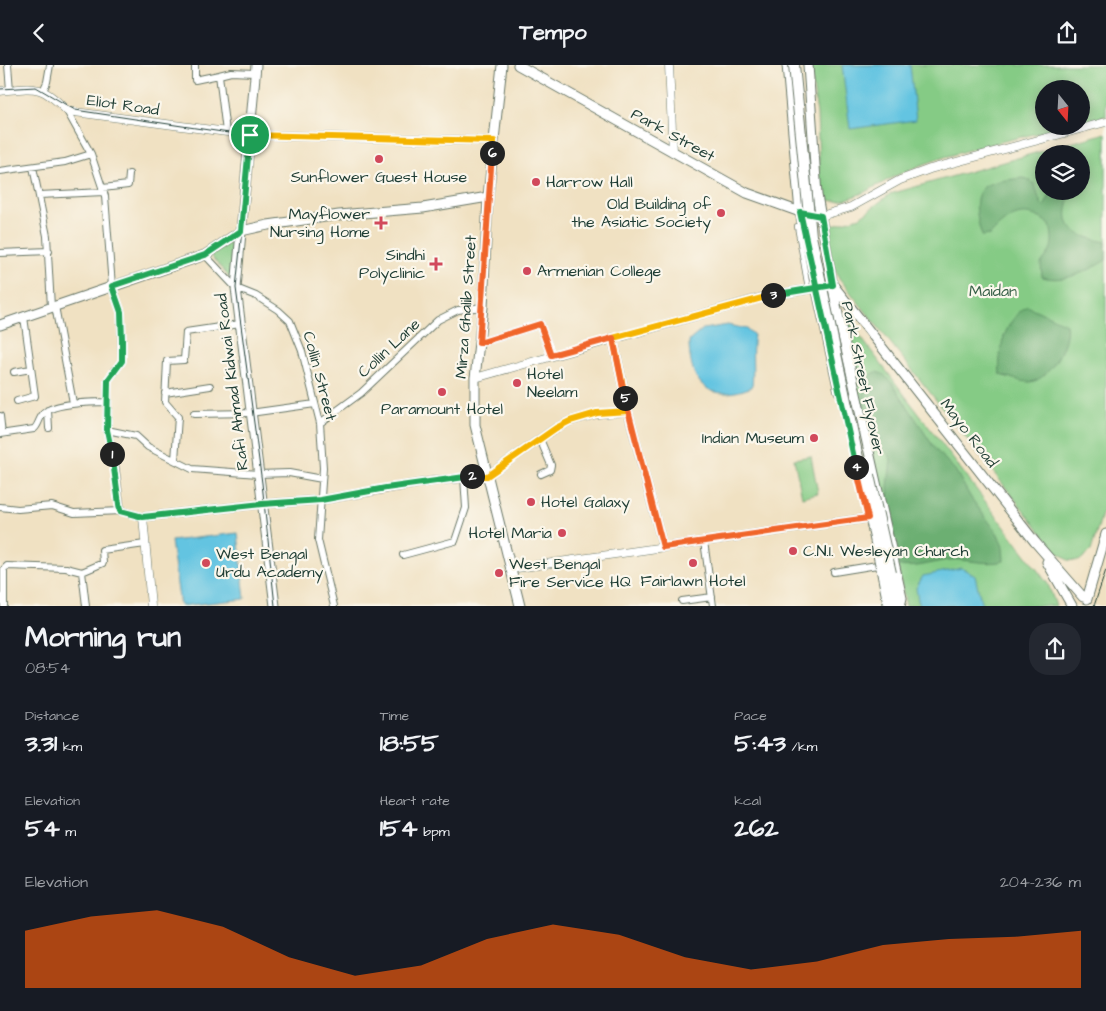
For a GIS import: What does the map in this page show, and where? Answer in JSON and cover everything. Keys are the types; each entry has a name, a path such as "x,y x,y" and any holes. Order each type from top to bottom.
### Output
{"main road":[{"name":"Mirza Ghalib Street","path":"502,65 488,197 483,307 475,378 475,425 520,606"},
{"name":"Park Street","path":"519,65 747,193 800,212 821,216"},
{"path":"789,66 797,73 805,66"},
{"path":"789,66 800,212 812,287 888,606"},
{"name":"Park Street Flyover","path":"789,66 811,236 887,575 899,606"},
{"path":"805,66 821,216 833,285 902,598 899,606"},
{"name":"Park Street Flyover","path":"805,66 817,235 887,575 888,606"},
{"name":"Rafi Ahmad Kidwai Road","path":"255,69 236,288 275,606"},
{"path":"0,325 205,255 241,231 268,225 339,215 428,208 488,197"},
{"name":"Mayo Road","path":"833,285 1035,542 1087,601"},
{"path":"1072,606 1076,599 1087,601 1106,534"},
{"path":"1035,542 1072,606"}],"street":[{"path":"8,65 10,90"},
{"path":"0,91 36,87 43,91 47,82 50,65"},
{"path":"195,65 195,80 255,69"},
{"path":"669,65 673,152"},
{"path":"220,75 226,132"},
{"name":"Eliot Road","path":"43,91 53,96 67,111 250,135 494,141"},
{"path":"67,111 91,154 103,190 112,286 121,312 122,361 108,380 107,402 107,430 115,464 120,511"},
{"path":"821,216 851,207 900,180 930,169 1106,122"},
{"path":"0,171 65,162 91,154"},
{"path":"33,167 49,251 53,307 73,403"},
{"path":"39,195 103,190 128,185 129,174"},
{"path":"796,226 812,287"},
{"path":"0,253 49,251"},
{"name":"Collin Street","path":"205,255 236,288 256,296 278,310 290,321 302,351 320,423 322,479 318,540 334,606"},
{"path":"475,378 551,355 763,297 812,287 833,285"},
{"name":"Collin Lane","path":"320,423 360,393 438,320 458,310 483,307"},
{"path":"17,401 35,397 24,317"},
{"path":"175,459 178,417 165,402 167,361 184,360 186,332 240,324"},
{"path":"479,343 540,324 551,355"},
{"path":"613,338 628,411 663,547"},
{"path":"14,372 31,369"},
{"path":"166,393 210,386"},
{"path":"0,416 1,434 37,428 42,414 48,410 73,403 107,402"},
{"path":"194,414 250,413 315,404"},
{"path":"48,410 49,428"},
{"path":"0,507 18,509 52,506 74,513 120,511 143,517 263,504 321,500 464,477 487,476 556,428 584,416 628,411"},
{"path":"107,430 136,436 148,447 192,469 258,474 288,473 322,479"},
{"path":"540,439 552,465 550,470 541,474"},
{"path":"403,555 455,541 466,508 464,477"},
{"path":"143,517 151,606"},
{"path":"510,569 868,518"},
{"path":"704,541 713,606"},
{"path":"4,606 4,569 8,566 66,568 82,572 103,563 102,550 145,544"},
{"path":"834,572 877,565"},
{"path":"82,572 86,606"},
{"path":"682,601 712,597"}],"green space":[{"path":"810,65 1106,65 1106,116 1090,120 1090,80 1035,80 1035,134 942,158 902,173 843,200 833,201 825,199 820,187 817,114"},
{"name":"Maidan","path":"1106,133 1106,501 1091,551 1079,561 1068,560 1056,551 839,278 830,253 830,226 860,217 890,194 1035,153 1035,200 1090,200 1090,145 1064,145"},
{"path":"1022,178 1032,181 1035,188 1035,200 1040,200 1044,207 1048,200 1069,200 1067,214 1071,228 1084,236 1106,242 1106,260 1091,269 1075,275 1059,279 1042,277 1041,263 1052,245 1051,231 1050,225 1033,215 1025,214 1011,217 990,235 982,236 977,210 980,191 992,183"},
{"path":"239,236 234,283 210,255"},
{"path":"1027,306 1066,324 1065,340 1057,359 1045,375 1030,382 1000,375 1000,355 1004,336 1019,312"},
{"path":"847,319 1048,584 1056,606 906,606 843,320"},
{"path":"876,372 883,374 893,384 935,449 955,470 971,498 998,534 1003,547 1004,561 989,563 956,560 909,567 896,565 888,487 891,459 874,438 864,402 866,383 870,376"},
{"path":"811,456 818,493 802,497 794,459"}],"water":[{"path":"842,65 910,65 916,120 850,129"},
{"path":"728,325 747,329 754,335 753,380 752,387 737,392 724,393 704,387 698,379 693,369 689,341 703,329"},
{"path":"238,533 245,599 180,606 171,541"},
{"path":"962,568 975,576 982,606 919,606 916,588 923,576"}],"tram line":[{"path":"0,89 36,87 75,110 229,133 248,141 250,152 236,288 262,483 275,606"},
{"path":"1094,606 1106,570"}],"place":[{"name":"Sunflower Guest House","path":"379,159"},
{"name":"Harrow Hall","path":"536,182"},
{"name":"Old Building of the Asiatic Society","path":"721,213"},
{"name":"Mayflower Nursing Home","path":"381,223"},
{"name":"Sindhi Polyclinic","path":"436,264"},
{"name":"Armenian College","path":"527,271"},
{"name":"Hotel Neelam","path":"517,383"},
{"name":"Paramount Hotel","path":"442,392"},
{"name":"Indian Museum","path":"814,438"},
{"name":"Hotel Galaxy","path":"531,502"},
{"name":"Hotel Maria","path":"562,533"},
{"name":"C.N.I. Wesleyan Church","path":"793,551"},
{"name":"West Bengal Urdu Academy","path":"206,563"},
{"name":"Fairlawn Hotel","path":"693,563"},
{"name":"West Bengal Fire Service HQ","path":"499,573"}],"route":[{"path":"250,135 241,231 205,255 112,286 121,312 122,361 108,380 107,430 108,441 115,464 120,511 143,517 262,504 321,500 433,481 487,476 556,428 570,421 597,413 628,411 613,338 763,297 815,286 833,285 821,216 800,212 815,286 868,518 663,547 628,411 613,338 551,355 540,324 479,343 483,307 488,197 494,141 250,135"}]}
